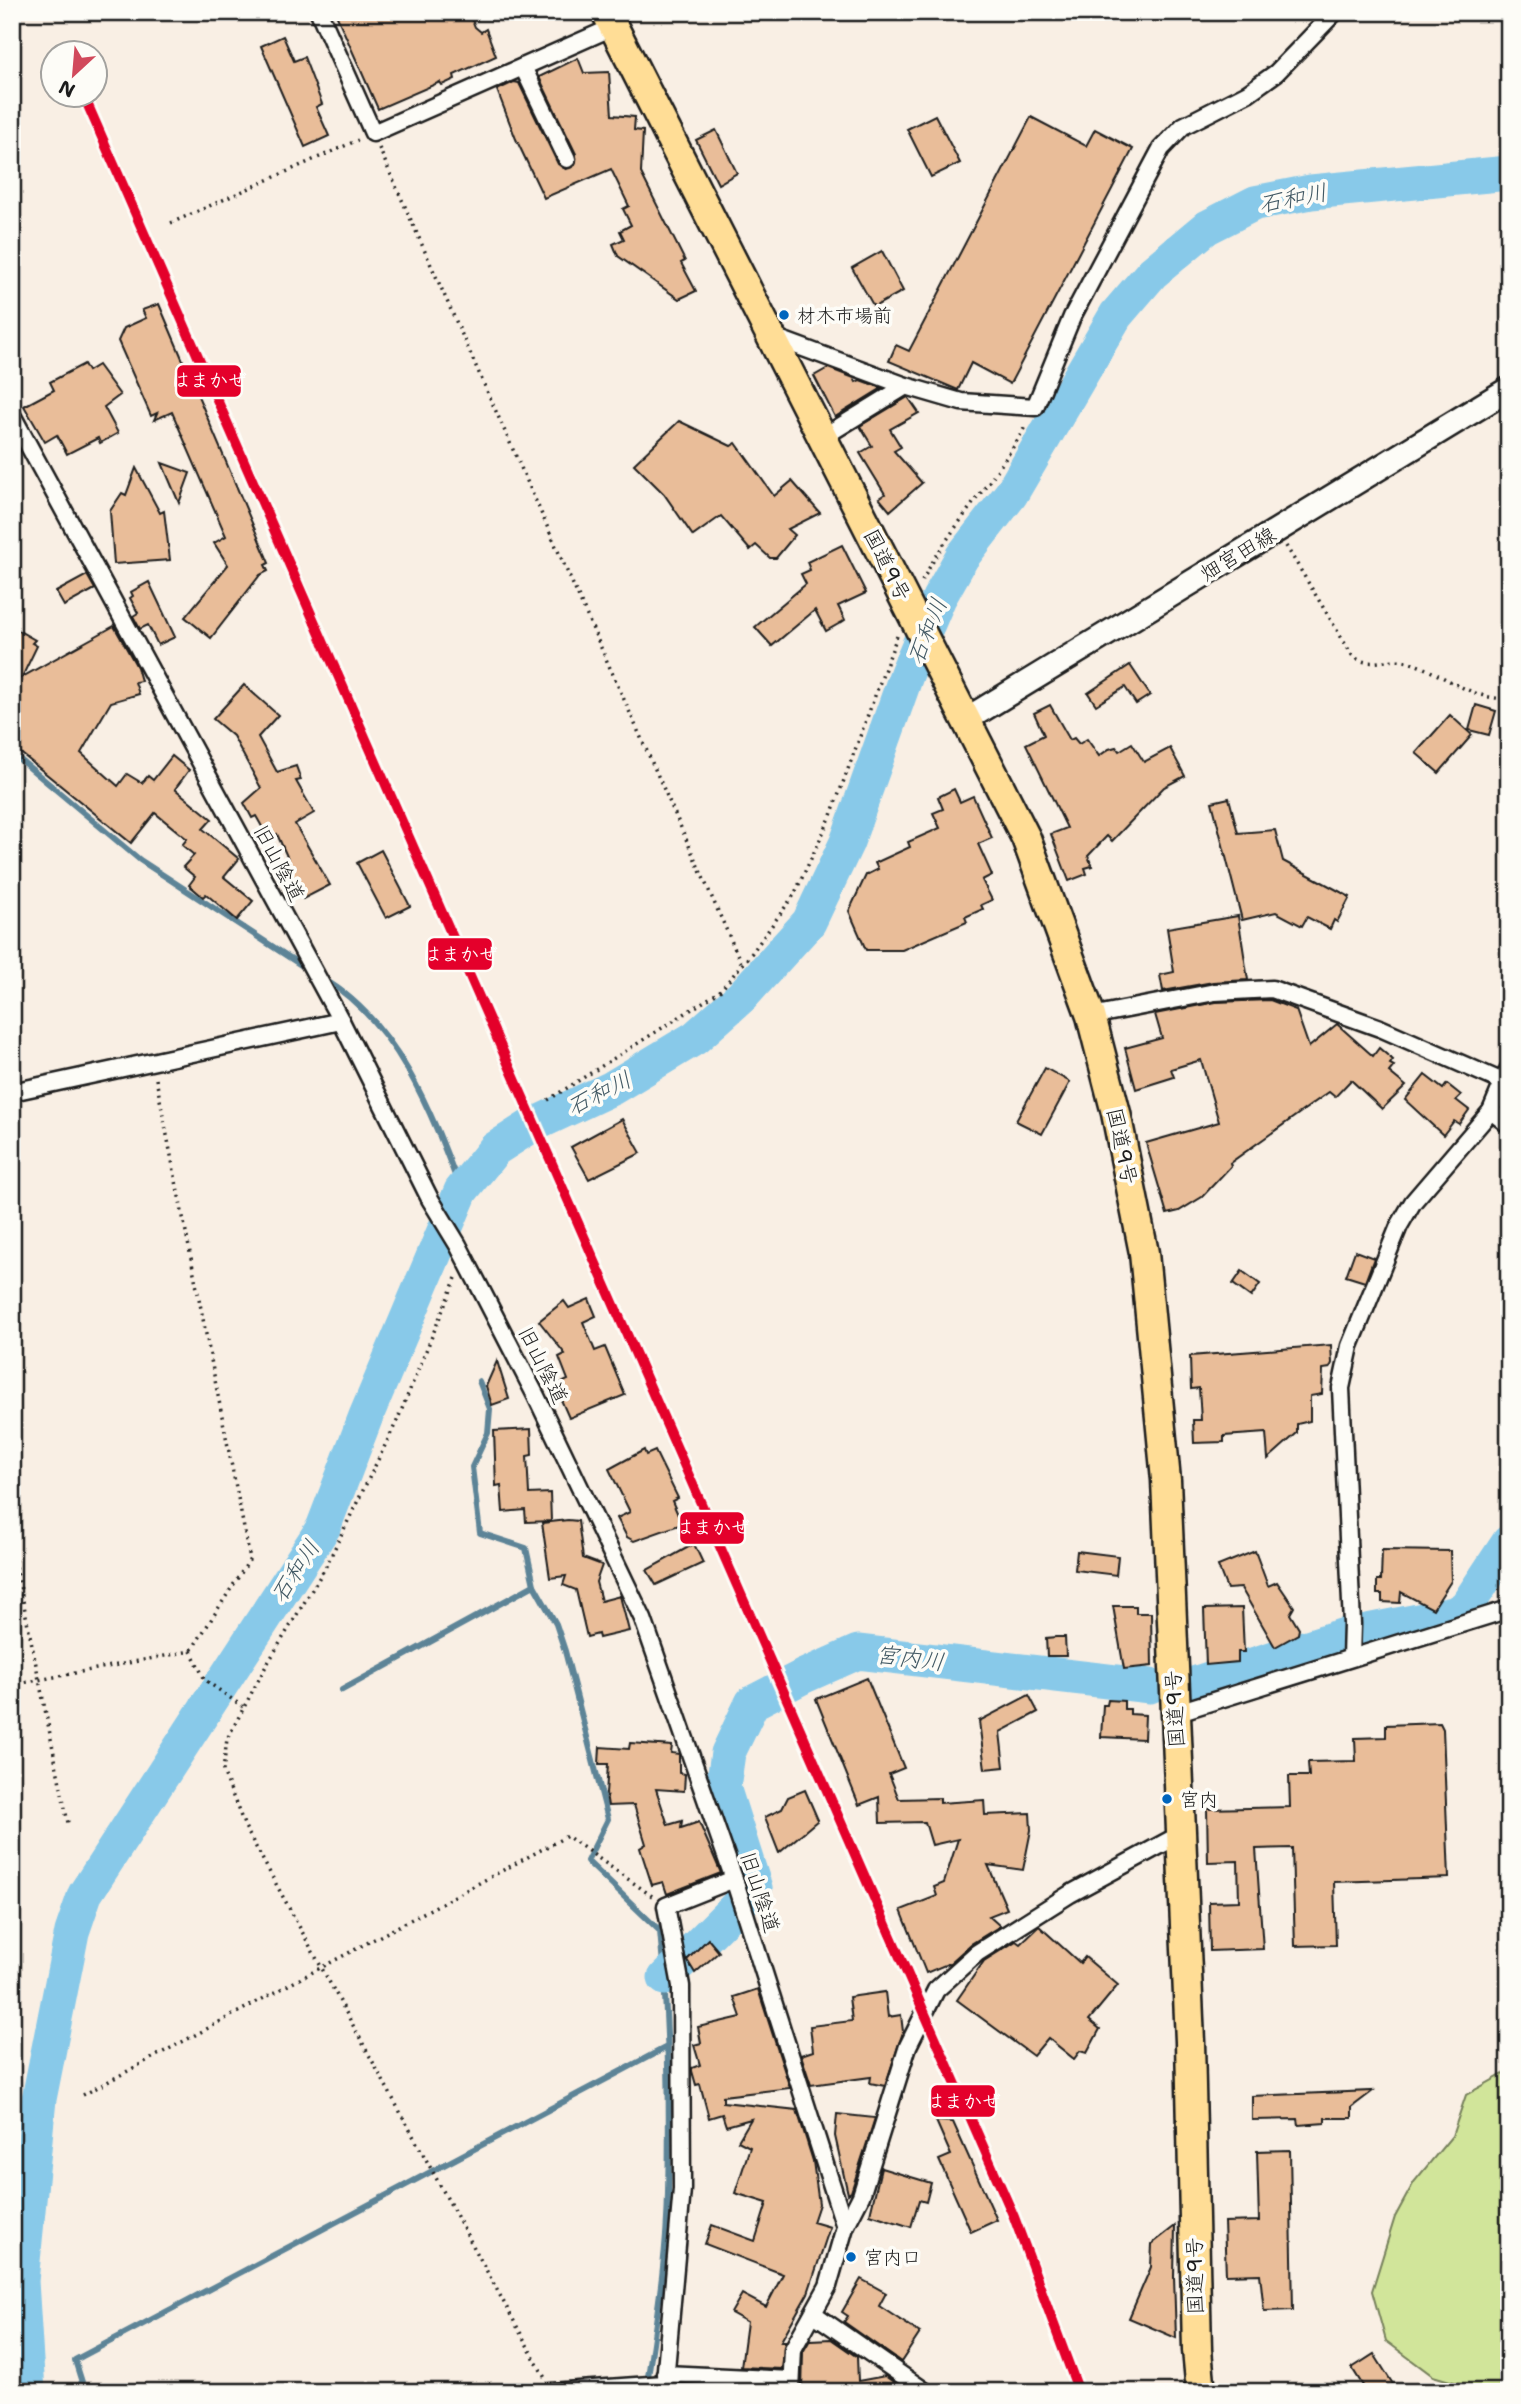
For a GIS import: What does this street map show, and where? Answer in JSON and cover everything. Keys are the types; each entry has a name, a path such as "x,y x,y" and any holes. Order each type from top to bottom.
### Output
{"highway":[{"name":"国道9号","path":"609,20 1026,838 1091,1016 1116,1113 1144,1253 1167,1480 1200,2392"}],"main road":[{"name":"畑宮田線","path":"967,719 1509,389"}],"street":[{"path":"319,12 373,133 523,67 609,20"},
{"path":"771,336 906,386 961,402 1035,407 1072,317 1161,149 1183,126 1248,93 1276,73 1335,12"},
{"path":"523,67 567,159"},
{"path":"822,437 906,386"},
{"name":"旧山陰道","path":"12,415 341,1021 430,1199 461,1251 536,1396 643,1619 734,1879 845,2227"},
{"path":"1091,1016 1214,992 1272,989 1506,1075 1491,1111 1413,1202 1399,1226 1345,1360 1340,1388 1352,1624 1351,1657"},
{"path":"12,1092 341,1021"},
{"path":"1491,1111 1509,1125"},
{"path":"1175,1713 1509,1609"},
{"path":"552,2391 664,2383 791,2386 793,2349 828,2287 845,2227 862,2196 908,2046 936,1990 977,1953 1070,1894 1181,1834"},
{"path":"664,2383 682,2189 681,1986 666,1906 734,1879"},
{"path":"814,2314 926,2392"}],"path":[{"path":"172,223 373,133 742,965"},
{"path":"548,1100 719,992 794,895 825,829 929,566 973,499 1009,456 1035,407"},
{"path":"1278,530 1352,655 1359,661 1367,664 1403,660 1486,698 1509,698"},
{"path":"12,1685 191,1651 250,1559 152,1060"},
{"path":"461,1251 397,1421 337,1543 227,1739 223,1771 244,1828 552,2391"},
{"path":"12,1546 68,1824"},
{"path":"191,1651 205,1681 243,1707"},
{"path":"83,2095 567,1836 666,1906"}],"green space":[{"path":"1509,2071 1509,2383 1495,2390 1467,2386 1433,2376 1386,2341 1372,2291 1395,2217 1414,2182 1452,2136 1466,2095"}],"building":[{"path":"335,12 469,12 475,27 481,32 486,29 496,56 454,75 455,79 442,85 440,82 378,109"},
{"path":"283,36 294,61 304,57 322,104 316,107 329,136 305,147 261,46"},
{"path":"578,58 584,73 609,72 612,115 635,117 634,130 643,131 641,173 685,261 681,263 696,291 679,299 618,256 613,244 624,239 620,231 631,225 623,209 629,206 611,169 544,198 516,139 497,90 514,82 519,83 558,164 566,169 575,165 576,154 539,77"},
{"path":"935,115 960,163 931,177 907,129"},
{"path":"1031,117 1086,146 1095,129 1133,149 1010,384 971,363 958,390 889,361 896,345 909,351"},
{"path":"716,130 737,173 718,184 696,140"},
{"path":"882,251 903,291 874,307 852,268"},
{"path":"159,304 269,563 265,565 268,571 260,575 211,638 185,617 228,565 214,543 226,536 172,412 154,420 157,413 151,416 118,341 124,328 146,318 142,310"},
{"path":"84,364 88,371 98,365 120,395 104,407 118,433 100,443 98,438 67,454 57,435 45,442 24,406 54,390 50,382"},
{"path":"828,368 854,378 856,382 860,380 882,388 835,417 814,376"},
{"path":"908,397 919,413 890,429 901,447 894,451 922,483 890,511 879,498 885,494 860,453 872,446 860,426"},
{"path":"679,421 731,446 736,443 774,496 792,481 820,513 788,529 795,535 776,558 770,558 756,545 750,550 721,516 693,536 664,494 634,464"},
{"path":"162,463 190,473 179,503"},
{"path":"136,468 160,513 164,511 170,560 114,564 110,511 122,493 126,495"},
{"path":"842,545 866,593 838,606 845,620 842,622 826,631 815,610 772,646 755,627 806,584 801,574 810,570 807,562"},
{"path":"87,575 95,589 64,606 56,592"},
{"path":"149,582 175,637 158,645 148,625 140,629 133,616 138,613 130,598 133,596 131,592"},
{"path":"114,626 137,667 141,681 135,682 139,694 111,702 81,753 118,786 127,774 142,783 148,776 153,780 172,756 189,770 175,789 212,819 203,829 239,859 224,877 253,901 237,920 206,894 203,897 189,885 195,877 183,867 194,855 182,845 187,839 155,813 131,843 12,746 12,627 35,640 32,643 37,646 22,677"},
{"path":"1130,665 1150,695 1136,704 1125,687 1096,705 1088,693"},
{"path":"244,685 278,715 258,737 277,772 296,766 301,780 296,781 314,813 295,824 330,885 303,899 285,864 289,861 277,834 269,839 256,816 252,818 244,803 261,788 233,736 213,719"},
{"path":"1050,705 1070,740 1074,738 1079,744 1087,739 1099,756 1109,749 1116,747 1119,751 1132,743 1144,762 1170,748 1185,776 1164,787 1112,841 1107,836 1088,856 1092,866 1085,868 1087,874 1069,881 1051,834 1067,828 1026,744 1044,735 1034,713"},
{"path":"1476,705 1496,711 1489,735 1469,730"},
{"path":"1450,715 1472,735 1439,773 1416,753"},
{"path":"954,789 960,802 973,796 992,838 978,844 992,875 982,880 992,900 981,905 983,909 965,917 967,922 902,950 866,950 849,911 866,875 878,869 875,863 910,847 908,842 940,828 933,813 943,809 938,797"},
{"path":"1229,798 1238,833 1275,830 1283,861 1350,897 1337,922 1334,920 1330,929 1307,917 1302,926 1276,912 1242,920 1212,802"},
{"path":"381,850 410,906 386,918 357,863"},
{"path":"1238,916 1248,980 1213,982 1163,991 1160,975 1174,972 1167,928"},
{"path":"1270,1000 1296,1010 1309,1047 1337,1024 1373,1056 1379,1048 1393,1060 1390,1064 1394,1066 1389,1072 1406,1086 1382,1109 1351,1080 1335,1097 1329,1092 1230,1163 1231,1166 1202,1197 1179,1211 1167,1214 1146,1143 1219,1122 1201,1060 1171,1069 1174,1077 1136,1089 1125,1048 1162,1038 1155,1014 1216,1002"},
{"path":"1045,1068 1070,1082 1042,1134 1016,1121"},
{"path":"1425,1075 1443,1089 1447,1084 1461,1095 1456,1100 1469,1110 1459,1124 1454,1121 1443,1135 1405,1100"},
{"path":"622,1119 641,1153 589,1179 571,1147"},
{"path":"1355,1251 1374,1258 1365,1282 1346,1276"},
{"path":"1242,1271 1260,1284 1251,1297 1233,1284"},
{"path":"589,1299 596,1316 583,1322 595,1351 605,1347 625,1395 569,1418 555,1386 568,1380 559,1357 565,1354 539,1321 564,1301 569,1308"},
{"path":"1331,1345 1332,1363 1330,1368 1323,1369 1322,1394 1310,1396 1310,1421 1297,1424 1297,1433 1268,1459 1266,1433 1224,1436 1224,1442 1194,1443 1193,1420 1201,1420 1199,1388 1191,1389 1190,1356"},
{"path":"497,1361 509,1399 492,1405 486,1386"},
{"path":"531,1429 532,1455 527,1456 529,1494 550,1493 551,1521 526,1522 525,1510 503,1512 501,1485 496,1486 494,1431"},
{"path":"644,1450 646,1455 655,1451 678,1498 672,1501 682,1524 634,1541 627,1537 617,1518 630,1512 609,1469"},
{"path":"578,1521 583,1558 602,1565 596,1582 601,1601 620,1596 629,1631 599,1638 598,1634 587,1637 576,1590 563,1585 566,1576 550,1578 542,1523"},
{"path":"694,1544 703,1563 656,1585 647,1570"},
{"path":"1382,1550 1450,1551 1451,1581 1433,1609 1401,1592 1400,1603 1382,1602 1382,1594 1377,1594 1377,1580 1381,1580"},
{"path":"1077,1551 1118,1556 1116,1575 1075,1570"},
{"path":"1255,1551 1268,1586 1277,1582 1294,1607 1290,1614 1299,1629 1298,1634 1275,1647 1241,1588 1227,1589 1218,1566"},
{"path":"1113,1606 1136,1606 1136,1613 1151,1613 1152,1666 1124,1669"},
{"path":"1242,1608 1244,1652 1238,1652 1238,1662 1206,1665 1204,1609"},
{"path":"1065,1637 1066,1656 1047,1656 1046,1638"},
{"path":"867,1678 904,1768 889,1774 899,1799 940,1798 940,1803 984,1800 985,1815 1030,1813 1031,1830 1023,1870 988,1865 1007,1909 989,1916 1000,1926 971,1944 950,1963 926,1973 901,1910 937,1896 934,1887 944,1883 958,1839 932,1845 925,1822 880,1823 879,1797 859,1805 816,1699"},
{"path":"1029,1695 1038,1712 1000,1732 1004,1767 985,1769 979,1721"},
{"path":"1108,1700 1124,1701 1124,1709 1130,1709 1130,1714 1145,1715 1144,1739 1101,1737 1103,1705 1107,1705"},
{"path":"1440,1723 1443,1729 1449,1878 1334,1882 1336,1945 1295,1946 1292,1848 1256,1849 1263,1949 1210,1951 1209,1902 1239,1901 1238,1861 1208,1862 1207,1809 1290,1807 1289,1776 1309,1776 1308,1762 1356,1761 1355,1738 1386,1737 1386,1725"},
{"path":"630,1743 672,1746 671,1753 679,1754 679,1773 685,1774 684,1791 656,1789 668,1825 682,1821 681,1828 699,1822 721,1873 667,1894 663,1882 652,1885 640,1848 646,1844 634,1805 608,1806 608,1764 599,1764 600,1747 629,1749"},
{"path":"805,1790 818,1820 779,1853 765,1817 782,1809 788,1797"},
{"path":"1039,1926 1080,1963 1085,1957 1118,1985 1089,2020 1100,2029 1087,2053 1080,2051 1074,2059 1048,2038 1033,2056 957,2000 984,1961 1016,1941 1020,1944"},
{"path":"708,1939 719,1952 695,1973 687,1960"},
{"path":"758,1989 790,2088 723,2096 723,2102 797,2110 813,2161 819,2204 813,2222 830,2227 808,2293 781,2341 786,2341 782,2369 741,2367 747,2322 731,2313 742,2294 766,2307 783,2274 705,2244 712,2225 755,2241 767,2203 735,2193 750,2147 738,2141 751,2119 726,2126 722,2114 709,2118 700,2084 696,2085 692,2071 692,2068 700,2065 694,2045 701,2043 698,2027 741,2017 734,1997"},
{"path":"885,1992 888,2017 901,2015 903,2032 885,2086 870,2083 871,2077 811,2085 801,2055 813,2051 810,2026 852,2021 849,1997"},
{"path":"1373,2091 1352,2107 1352,2118 1325,2118 1325,2123 1299,2125 1298,2119 1252,2120 1252,2096"},
{"path":"837,2114 875,2118 851,2192 848,2194 835,2136"},
{"path":"936,2121 953,2122 997,2220 971,2232 939,2160 951,2155"},
{"path":"1290,2150 1293,2310 1264,2311 1260,2274 1226,2275 1224,2222 1259,2221 1257,2151"},
{"path":"881,2168 931,2183 926,2202 919,2200 911,2227 870,2214"},
{"path":"1175,2226 1176,2338 1129,2318 1151,2267 1152,2244"},
{"path":"861,2279 886,2293 879,2306 920,2333 901,2362 844,2322 848,2316 842,2312"},
{"path":"831,2339 857,2357 858,2381 885,2376 907,2392 802,2392 803,2352 810,2340"},
{"path":"1374,2354 1398,2392 1367,2392 1352,2368"}],"waterway":[{"name":"石和川","path":"28,2392 21,2281 39,2099 72,1932 85,1894 323,1528 366,1416 461,1191 495,1149 531,1126 612,1088 695,1038 742,996 809,922 847,842 907,673 939,598 962,557 1011,494 1116,315 1152,273 1206,228 1255,203 1311,192 1509,173"},
{"path":"12,753 140,860 307,969"},
{"path":"322,978 349,997 372,1019 392,1044 424,1101 461,1191"},
{"path":"479,1381 490,1409 488,1433 472,1467 480,1533 526,1548 534,1585 556,1624 565,1651 608,1819 587,1861 660,1931 668,2062 668,2193 663,2265 647,2384"},
{"name":"宮内川","path":"1194,1684 1342,1636 1454,1614 1466,1607 1509,1542"},
{"path":"342,1690 534,1585"},
{"name":"宮内川","path":"665,1978 755,1888 723,1787 728,1753 752,1703 858,1652 1150,1686"},
{"path":"85,2392 75,2360 665,2048"}],"transit line":[{"name":"はまかぜ","path":"89,108 1014,2217 1079,2392"}],"place":[{"name":"材木市場前","path":"784,315"},
{"name":"宮内","path":"1167,1799"},
{"name":"宮内口","path":"851,2257"}]}
